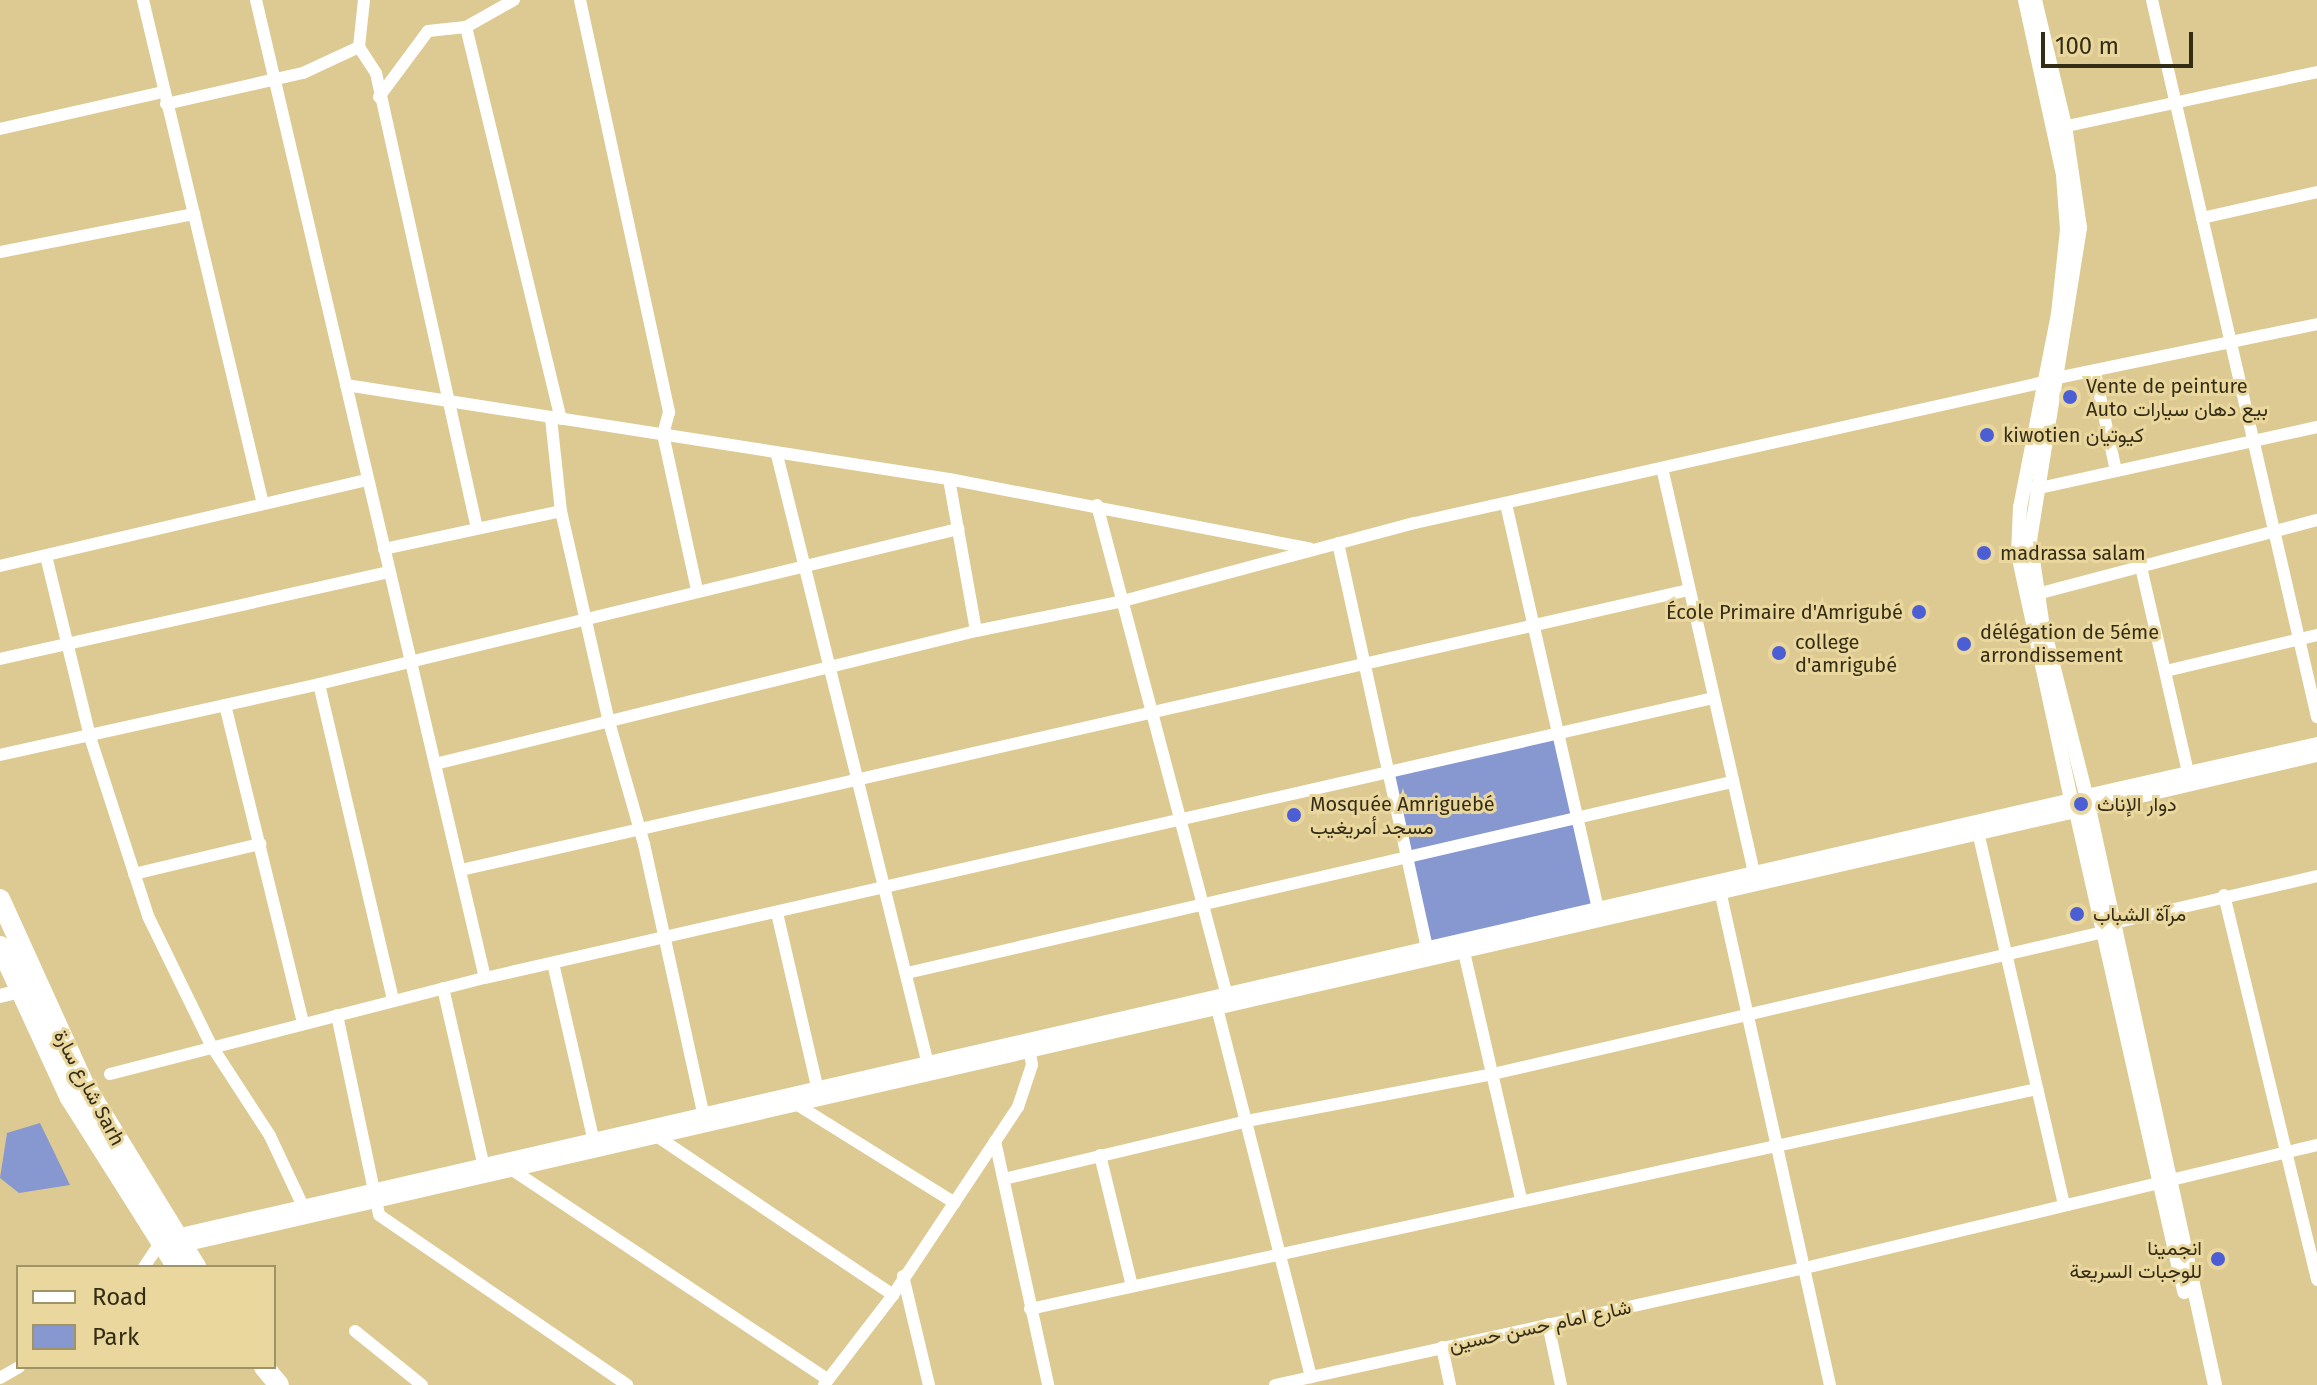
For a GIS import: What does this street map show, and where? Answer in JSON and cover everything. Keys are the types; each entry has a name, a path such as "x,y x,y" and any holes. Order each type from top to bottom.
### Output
{"highway":[{"name":"شارع سارة Sarh","path":"0,899 78,1072 173,1241 177,1265"},
{"name":"شارع سارة Sarh","path":"0,946 10,994 70,1098 173,1241 194,1265"},
{"path":"266,1369 279,1385"},
{"path":"273,1369 286,1385"}],"street":[{"path":"143,0 263,504"},
{"path":"256,0 485,978"},
{"path":"364,0 359,47 376,73 477,527"},
{"path":"379,97 428,31 466,27 514,0"},
{"path":"580,0 669,412 663,434 697,590"},
{"path":"2025,0 2060,127"},
{"path":"2035,0 2080,228 2050,380 2030,539 2037,594 2080,804 2164,1182 2205,1385"},
{"path":"2152,0 2317,717"},
{"path":"466,27 556,418 561,511 609,722 641,830 703,1113"},
{"path":"0,129 274,79 327,64 359,47"},
{"path":"2060,127 2317,72"},
{"path":"2202,218 2317,192"},
{"path":"0,235 1,250 194,214"},
{"path":"435,764 976,631 1123,601 1312,548 1663,472 2050,380 2317,324"},
{"path":"2095,373 2116,471"},
{"path":"2050,380 2024,478 2018,554 2080,804"},
{"path":"346,385 663,434 777,455 949,479 1312,548"},
{"path":"2035,489 2317,427"},
{"path":"777,455 808,565 927,1060"},
{"path":"1663,472 1754,871"},
{"path":"949,479 976,631"},
{"path":"0,566 368,480"},
{"path":"1506,504 1598,908"},
{"path":"1097,505 1123,601 1147,711 1205,906 1226,992"},
{"path":"384,549 561,511"},
{"path":"2037,594 2317,520"},
{"path":"0,755 319,684 585,616 958,529"},
{"path":"1338,543 1405,859 1427,947"},
{"path":"46,556 64,644 90,737 134,874 173,974 211,1045 270,1136 302,1204"},
{"path":"2141,567 2188,773"},
{"path":"0,659 389,572"},
{"path":"461,870 1688,590"},
{"path":"2166,671 2317,635"},
{"path":"319,684 393,1000"},
{"path":"110,1074 211,1045 485,978 1713,698"},
{"path":"225,705 303,1023"},
{"path":"173,1241 372,1194 796,1104 1226,992 1598,908 1978,832 2188,773 2317,744"},
{"path":"146,1265 173,1241 302,1204 372,1194 483,1162 927,1060 1217,1008 1464,952 1719,884 1754,871 2317,755"},
{"path":"907,973 1732,782"},
{"path":"1978,832 2064,1205"},
{"path":"134,874 260,844"},
{"path":"1004,1179 1247,1121 1493,1074 2007,954 2224,895 2317,876"},
{"path":"1719,884 1830,1383 1814,1385"},
{"path":"2224,895 2317,1280"},
{"path":"777,913 817,1086"},
{"path":"1464,952 1521,1199"},
{"path":"553,963 593,1137"},
{"path":"443,988 483,1162"},
{"path":"1217,1008 1282,1252 1311,1377"},
{"path":"337,1015 372,1194 384,1221 627,1385"},
{"path":"508,1167 826,1382 893,1295 995,1141 1028,1083 1028,1043"},
{"path":"1030,1309 1521,1199 1778,1147 2037,1089"},
{"path":"796,1104 955,1203"},
{"path":"655,1135 893,1295"},
{"path":"995,1141 1048,1385"},
{"name":"شارع امام حسن حسين","path":"1275,1385 1805,1268 2317,1145"},
{"path":"1100,1155 1132,1286"},
{"path":"2164,1182 2215,1385"},
{"path":"903,1276 929,1385"},
{"path":"1548,1324 1561,1385"},
{"path":"355,1331 422,1385"},
{"path":"1442,1347 1450,1385"}],"green space":[{"path":"1557,734 1597,908 1427,948 1386,773"},
{"path":"40,1123 70,1185 19,1193 0,1178 7,1133"}],"place":[{"name":"Vente de peinture Auto بيع دهان سيارات","path":"2070,397"},
{"name":"kiwotien كيوتيان","path":"1987,435"},
{"name":"madrassa salam","path":"1984,553"},
{"name":"École Primaire d'Amrigubé","path":"1919,612"},
{"name":"délégation de 5éme arrondissement","path":"1964,644"},
{"name":"college d'amrigubé","path":"1779,653"},
{"name":"دوار الإناث","path":"2081,804"},
{"name":"Mosquée Amriguebé مسجد أمريغيب","path":"1294,815"},
{"name":"مرآة الشباب","path":"2077,914"},
{"name":"انجمينا للوجبات السريعة","path":"2218,1259"}]}
